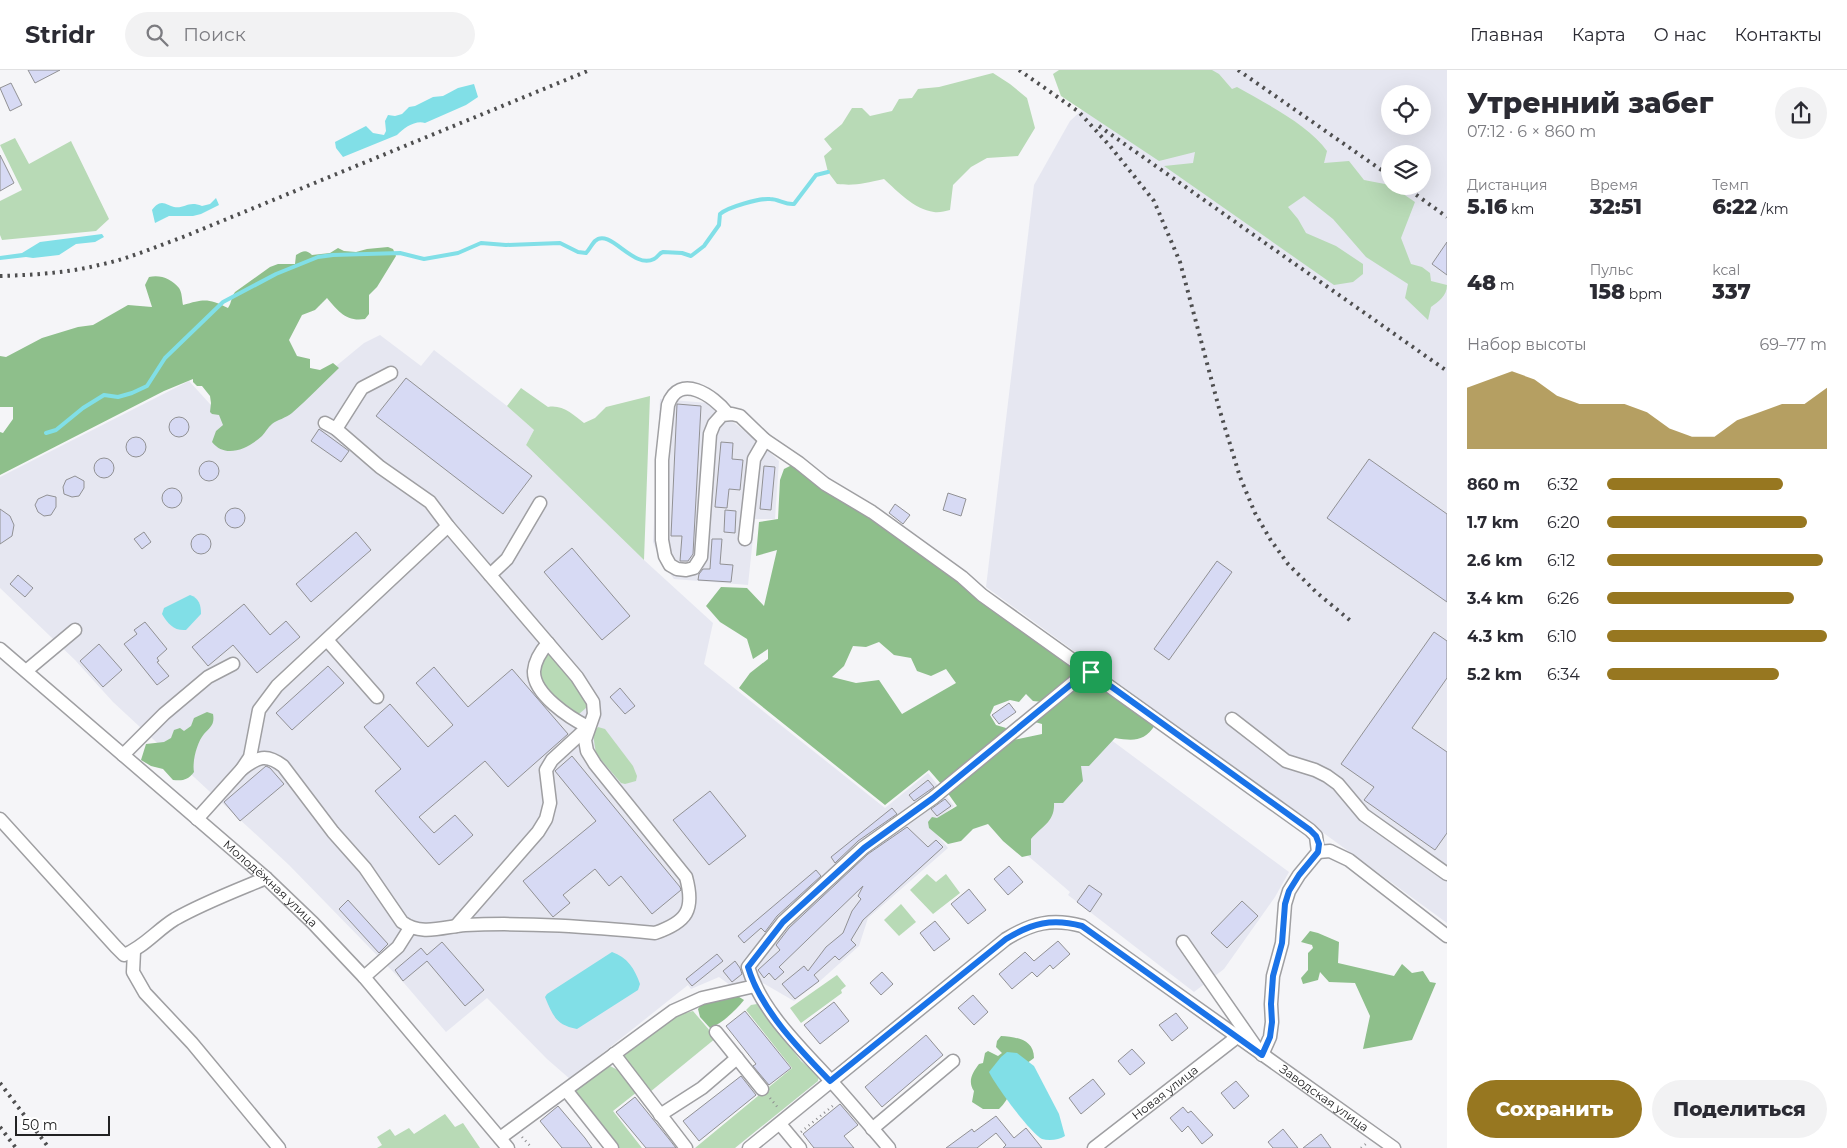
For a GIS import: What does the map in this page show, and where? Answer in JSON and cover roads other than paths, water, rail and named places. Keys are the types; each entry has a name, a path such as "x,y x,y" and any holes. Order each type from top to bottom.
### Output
{"street":[{"path":"242,769 256,759 265,758 274,759 283,766 333,832 365,868 402,922 410,928 434,930 456,926 504,923 552,924 655,933 670,928 688,910 691,895 686,877 594,764 587,752 585,740 594,714 593,702 577,677 448,526 430,502 380,467 330,426 362,388 392,373"},
{"path":"727,414 720,403 696,389 678,391 671,396 668,405 662,460 662,540 664,556 670,565 678,569 694,568 701,556 710,434 718,418 727,414 740,416 765,440 799,463 825,484 887,523 962,577 982,595 1316,836 1319,844 1318,852 1299,875 1289,891 1285,904 1282,943 1273,976 1270,1037 1262,1055"},
{"path":"745,539 754,459 765,440"},
{"path":"490,575 507,559 540,503"},
{"path":"197,819 242,769 250,757 258,710 277,686 448,526"},
{"path":"26,671 75,630"},
{"path":"326,640 377,697"},
{"path":"548,643 535,664 535,679 539,687 558,708 569,718 588,728"},
{"name":"Молодёжная улица","path":"0,649 266,878 313,923 364,977 504,1143"},
{"path":"123,755 164,714 208,676 233,664"},
{"path":"889,1148 807,1057 763,1001 748,967 783,922 864,848 933,798 1074,682 1091,672"},
{"path":"1232,719 1286,761 1310,768 1327,776 1338,784 1364,815 1447,874"},
{"path":"456,926 538,832 546,818 550,803 546,770 552,760 588,728"},
{"path":"0,819 124,955 134,951 173,920 197,907 266,878"},
{"path":"1318,852 1330,851 1349,860 1447,936"},
{"name":"Заводская улица","path":"830,1081 1006,939 1024,928 1042,923 1065,922 1082,926 1394,1148"},
{"path":"364,977 398,947 410,928"},
{"path":"1183,942 1262,1055"},
{"path":"134,951 133,972 145,994 192,1043 280,1148"},
{"path":"504,1143 566,1090 673,1011 702,998 755,986"},
{"path":"716,1032 762,1089"},
{"name":"Новая улица","path":"1094,1148 1237,1037"},
{"path":"614,1054 686,1148"},
{"path":"660,1115 702,1088 737,1058"},
{"path":"872,1129 953,1061"},
{"path":"749,1148 830,1081"},
{"path":"566,1090 612,1148"},
{"path":"783,1120 797,1145"}],"water":[{"path":"474,84 478,97 466,105 425,123 421,122 406,127 397,135 343,157 336,148 335,142 366,126 373,133 384,135 386,131 385,121 388,115 402,114 409,107 433,97 443,96 458,88"},
{"path":"216,198 219,205 201,214 169,216 155,223 152,210 159,204 163,203 174,207 190,204 202,206 210,204"},
{"path":"102,234 104,237 95,242 76,244 59,255 0,260 0,256 22,253 40,242"},
{"path":"190,595 199,602 201,614 186,630 175,628 169,624 162,614 164,608"},
{"path":"612,952 626,960 636,973 640,984 638,990 577,1029 564,1025 556,1019 545,997"},
{"path":"1007,1052 1017,1053 1034,1066 1059,1114 1065,1136 1057,1139 1042,1139 1022,1119 998,1087 989,1072"}],"waterway":[{"path":"46,433 56,430 83,408 104,395 118,397 147,386 165,358 223,302 276,274 318,257 400,253 424,259 458,253 481,243 506,245 560,243 578,252 586,253 595,241 601,238 608,239 638,259 646,261 654,259 663,252 682,253 691,256 704,246 719,225 720,214 724,211 765,199 794,204 816,175 828,172"}],"railway":[{"path":"0,276 75,270 141,252 183,237 590,70"},
{"path":"1019,70 1079,112 1110,146 1154,201 1180,262 1219,408 1240,477 1255,513 1270,539 1288,564 1316,592 1352,622"},
{"path":"1238,70 1381,170"},
{"path":"1099,126 1447,371"},
{"path":"1416,195 1447,217"},
{"path":"0,1083 49,1148"},
{"path":"0,1127 16,1148"}]}
